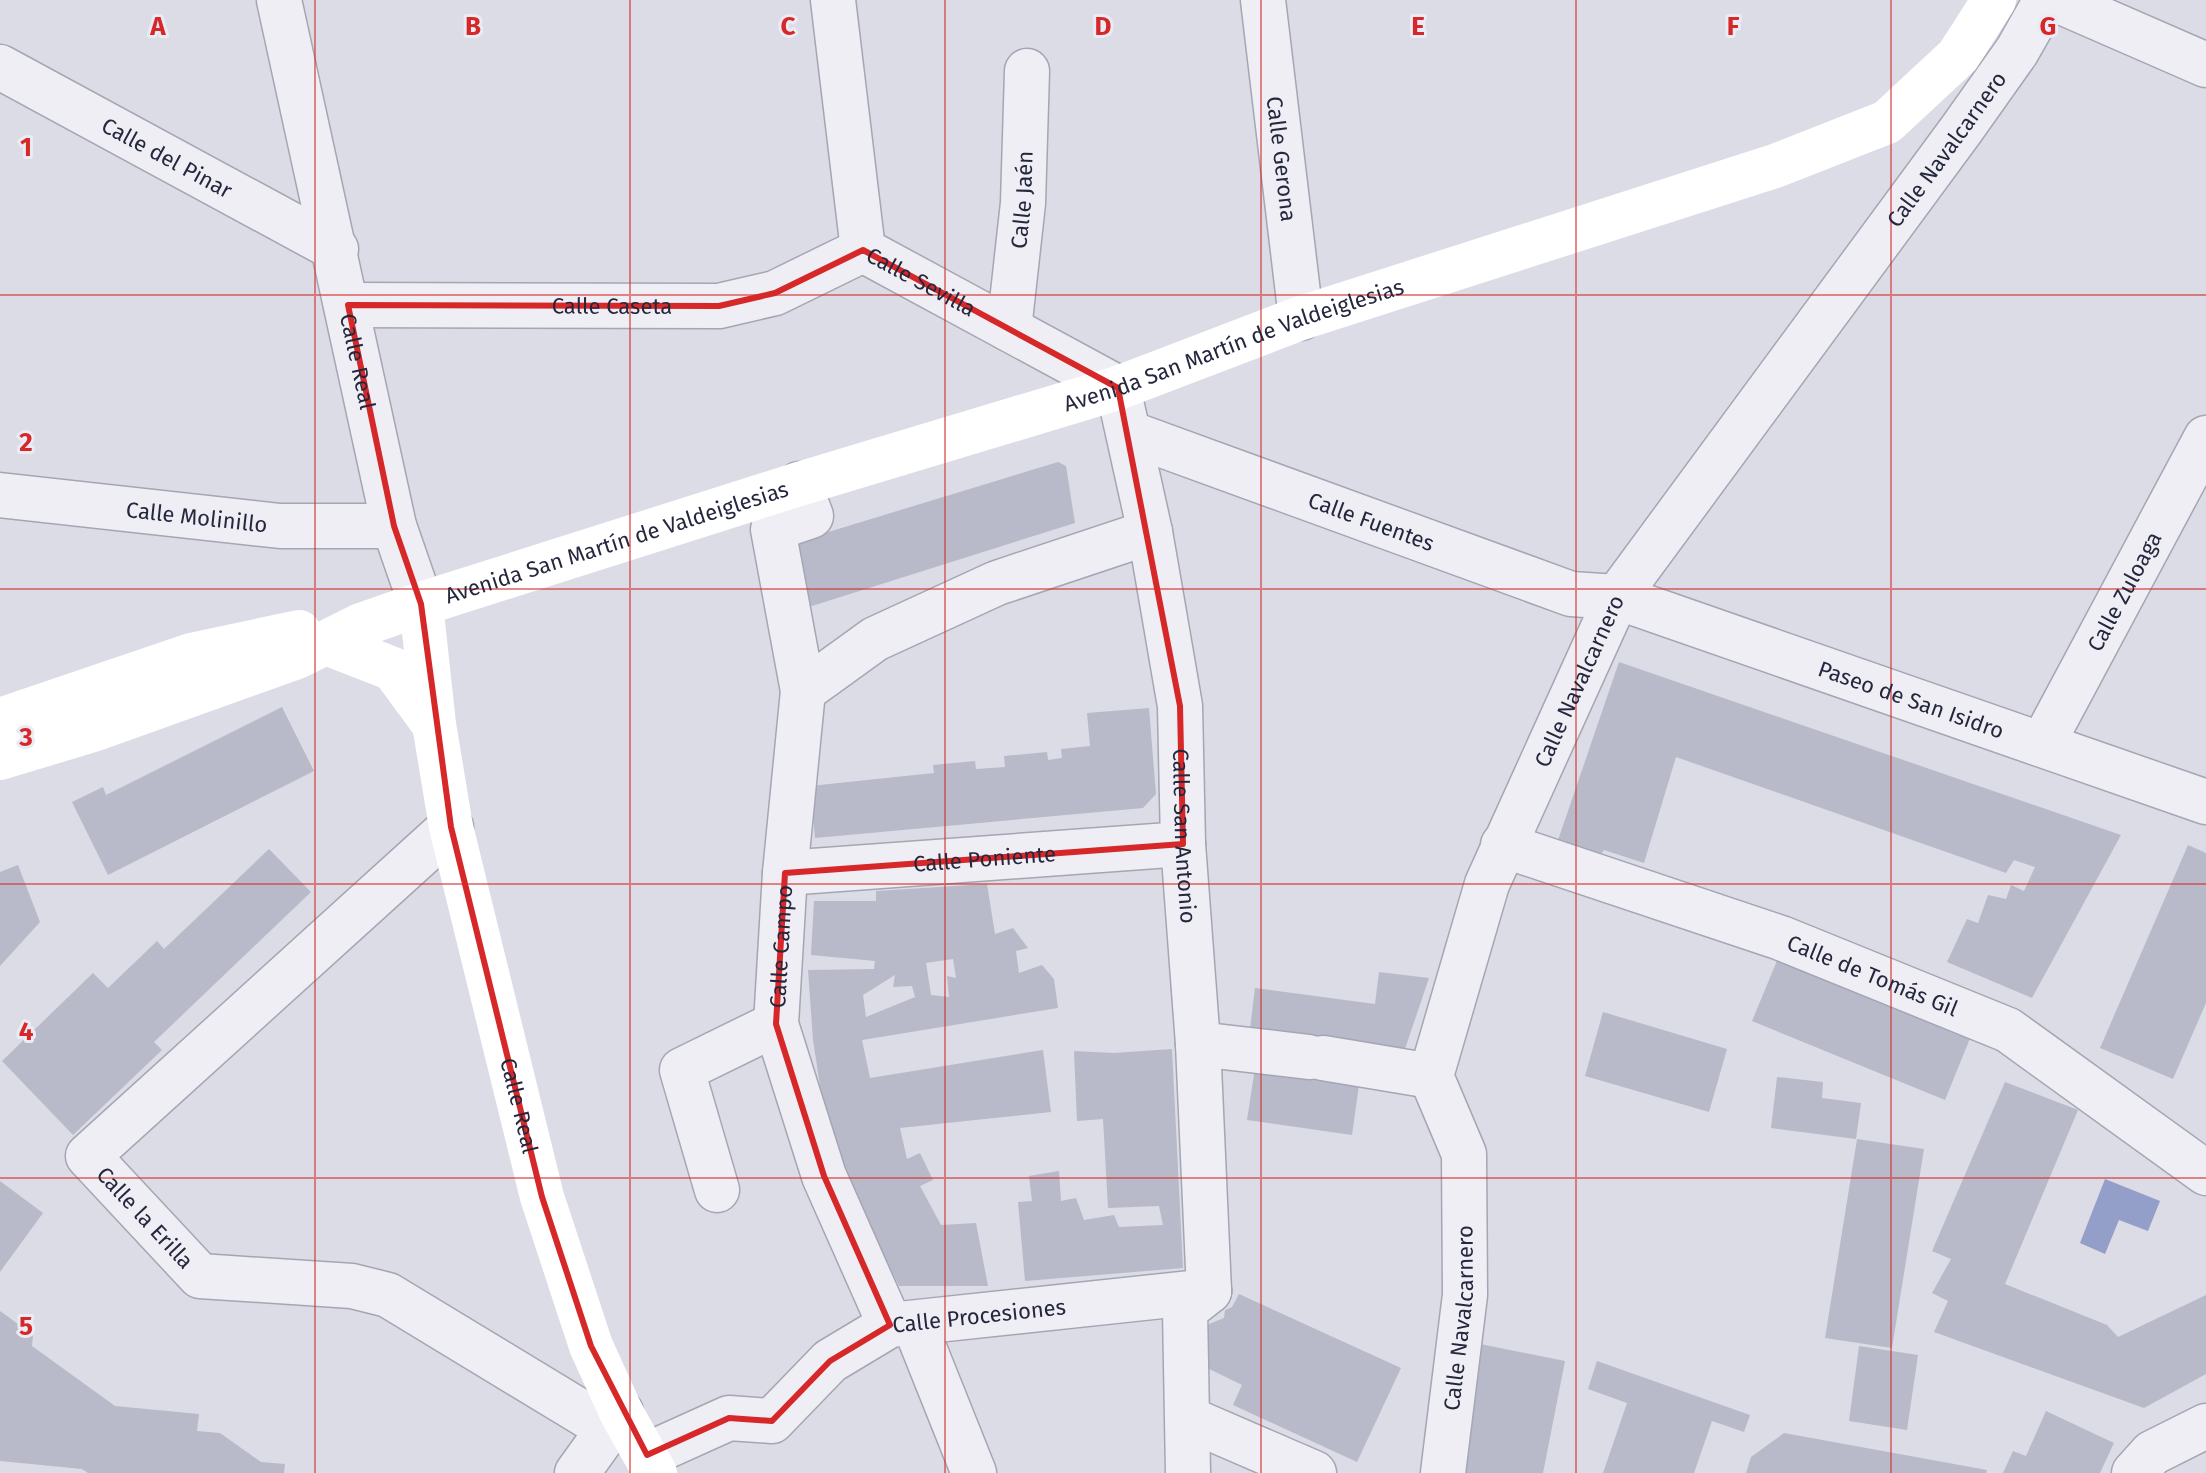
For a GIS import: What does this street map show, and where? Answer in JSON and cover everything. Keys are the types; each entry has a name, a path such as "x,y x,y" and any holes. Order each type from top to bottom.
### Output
{"main road":[{"name":"Avenida San Martín de Valdeiglesias","path":"344,634 421,604 799,484 1118,388 1301,318 1775,166 1887,122 1958,56 1994,0"},
{"name":"Calle Real","path":"421,604 434,724 451,827 542,1197 615,1420 651,1464"},
{"path":"0,720 191,655 290,633 344,634"},
{"name":"Calle Real","path":"344,634 393,669 434,724"},
{"path":"0,758 93,730 297,657 344,634"}],"street":[{"name":"Calle Real","path":"279,0 336,249 394,526 421,604"},
{"name":"Calle Sevilla","path":"833,0 863,250 1118,388"},
{"name":"Calle Gerona","path":"1263,0 1301,318"},
{"name":"Calle Navalcarnero","path":"1443,1473 1465,1295 1464,1154 1431,1076 1487,884 1617,597 1961,130 2017,51 2046,0"},
{"path":"2057,0 2206,65"},
{"name":"Calle del Pinar","path":"0,67 336,249"},
{"name":"Calle Jaén","path":"1009,329 1023,203 1027,71"},
{"name":"Calle Caseta","path":"348,305 719,306 775,293 863,250"},
{"name":"Calle San Antonio","path":"1118,388 1150,532 1180,706 1183,844 1198,1044 1209,1291"},
{"name":"Calle Fuentes","path":"1129,433 1571,594 1617,597"},
{"name":"Calle Zuloaga","path":"2043,743 2206,438"},
{"name":"Calle Campo","path":"799,484 811,516 773,529 803,691 785,873 776,1024 824,1176 902,1324 974,1473"},
{"name":"Calle Molinillo","path":"0,495 280,526 394,526"},
{"path":"803,691 875,639 997,583 1150,532"},
{"name":"Paseo de San Isidro","path":"1617,597 2206,802"},
{"name":"Calle la Erilla","path":"451,827 88,1156 200,1276 352,1286 388,1295 615,1420"},
{"name":"Calle Poniente","path":"785,873 1183,844"},
{"name":"Calle de Tomás Gil","path":"1503,845 1781,938 2008,1030 2206,1173"},
{"path":"717,1190 682,1070 776,1024"},
{"path":"1198,1044 1431,1076"},
{"path":"1188,1473 1185,1310 1209,1291"},
{"name":"Calle Procesiones","path":"651,1464 729,1418 772,1421 830,1361 902,1324 1209,1291"},
{"path":"1189,1419 1314,1473"},
{"path":"577,1473 615,1420"},
{"path":"2134,1473 2152,1453 2206,1426"}],"highlighted area":[{"path":"863,250 1118,388 1180,706 1183,844 785,873 776,1024 824,1176 890,1325 830,1361 772,1421 729,1418 647,1455 591,1346 542,1197 451,827 421,604 394,526 348,305 719,306 775,293"}],"water":[{"path":"2105,1179 2160,1201 2148,1231 2119,1220 2105,1254 2080,1243"}],"building":[{"path":"1058,462 1066,466 1075,523 796,611 789,544"},
{"path":"1619,662 2121,835 2032,998 1947,962 1967,919 1978,923 1988,895 2006,899 2011,885 2024,891 2035,867 2014,860 2006,873 1676,757 1644,863 1604,850 1597,859 1556,846"},
{"path":"282,707 314,771 108,875 72,802 103,787 106,795"},
{"path":"1149,708 1156,794 1143,808 815,838 810,786 934,773 933,765 975,761 976,769 1005,767 1004,756 1047,752 1048,760 1062,758 1061,749 1090,746 1087,713"},
{"path":"2188,845 2206,853 2206,1003 2173,1079 2100,1048"},
{"path":"269,849 311,892 154,1042 162,1050 73,1135 2,1061 93,973 108,988 157,941 164,949"},
{"path":"18,865 40,922 0,966 0,872"},
{"path":"987,884 995,934 1013,928 1028,948 1016,951 1019,973 1042,965 1054,979 1058,1008 862,1040 870,1078 1043,1050 1051,1112 900,1128 907,1159 920,1153 933,1180 920,1186 941,1225 976,1223 988,1286 899,1286 829,1145 813,1040 808,970 874,969 875,961 811,955 814,901 876,901 876,891","holes":["953,959 956,978 947,976 949,997 931,995 926,963","895,975 893,987 912,986 915,997 866,1017 863,995"]},
{"path":"1781,951 1973,1031 1945,1100 1752,1021"},
{"path":"1379,972 1429,978 1405,1049 1326,1039 1359,1085 1352,1135 1247,1120 1255,1068 1250,1029 1255,988 1375,1004"},
{"path":"1603,1012 1727,1049 1709,1112 1585,1076"},
{"path":"1172,1049 1183,1268 1025,1281 1018,1202 1032,1201 1029,1176 1059,1171 1061,1201 1076,1198 1084,1220 1114,1215 1119,1227 1163,1225 1159,1206 1108,1208 1103,1119 1077,1121 1074,1051 1114,1053"},
{"path":"1777,1077 1823,1082 1822,1098 1861,1103 1856,1139 1771,1128"},
{"path":"2005,1082 2078,1110 2005,1284 2107,1325 2118,1337 2206,1295 2206,1374 2144,1408 1934,1332 1948,1301 1932,1293 1951,1259 1932,1251"},
{"path":"1857,1139 1924,1149 1892,1348 1825,1338"},
{"path":"0,1181 43,1213 0,1272"},
{"path":"1239,1294 1401,1368 1357,1462 1233,1405 1242,1385 1203,1366 1199,1345 1209,1324 1224,1318 1225,1310 1232,1307"},
{"path":"0,1311 33,1335 32,1346 115,1406 199,1414 197,1431 220,1433 261,1462 285,1464 284,1473 88,1473 82,1469 0,1461"},
{"path":"1480,1344 1565,1361 1543,1473 1455,1473"},
{"path":"1859,1346 1918,1355 1907,1430 1849,1421"},
{"path":"1597,1361 1750,1415 1744,1432 1712,1421 1694,1473 1603,1473 1627,1403 1588,1389"},
{"path":"2046,1411 2114,1443 2100,1473 2003,1473 2013,1451 2026,1456"},
{"path":"1784,1433 1987,1470 1986,1473 1746,1473 1751,1457"}]}
